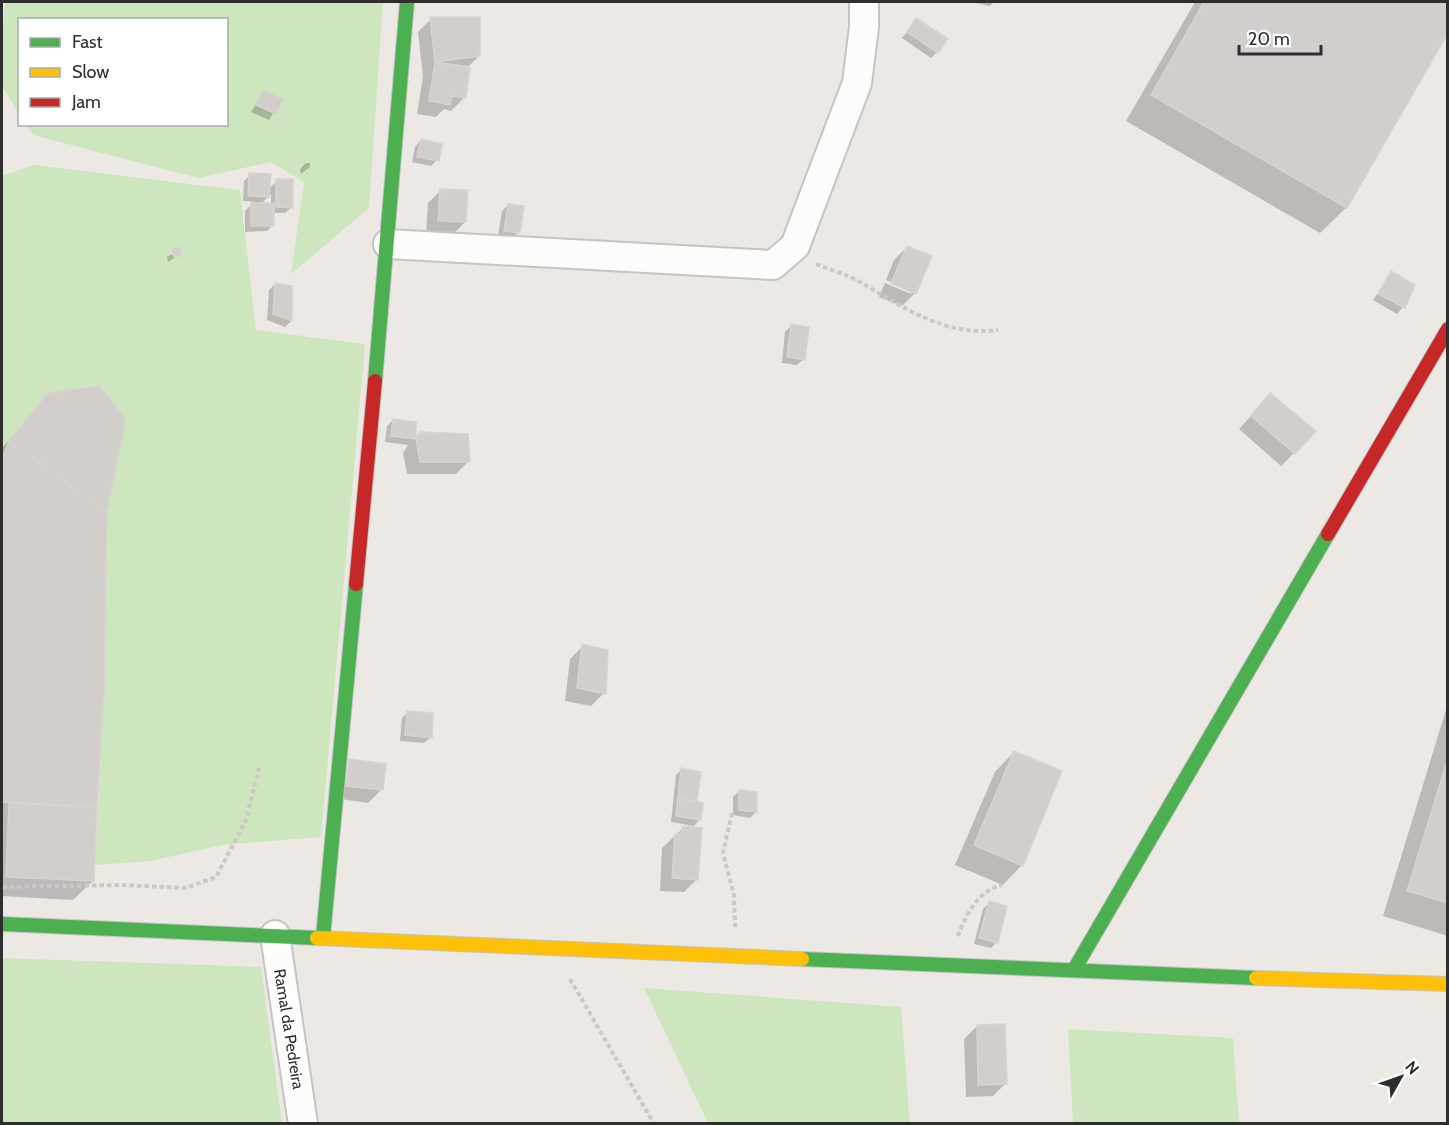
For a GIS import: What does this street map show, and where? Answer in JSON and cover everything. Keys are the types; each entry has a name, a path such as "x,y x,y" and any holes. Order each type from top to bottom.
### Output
{"street":[{"path":"323,936 388,244 407,2"},
{"path":"388,244 765,267 773,265 795,246 857,83 864,27 864,2"},
{"path":"1075,968 1448,329"},
{"path":"2,924 1075,968 1320,981 1448,984"},
{"name":"Ramal da Pedreira","path":"275,935 303,1124"}],"path":[{"path":"789,253 857,280 907,311 947,327 982,332 998,330"},
{"path":"2,887 121,885 185,888 216,877 246,820 259,768"},
{"path":"732,813 723,853 734,895 736,955"},
{"path":"953,963 963,921 975,902 991,888 1002,885"},
{"path":"552,948 654,1124"}],"green space":[{"path":"5,2 383,2 369,208 291,274 304,182 271,162 198,178 33,135 27,126 228,126 228,18 18,18 18,112 2,86 2,34"},
{"path":"34,165 240,190 256,330 365,344 321,837 223,845 150,861 95,865 104,695 107,512 126,419 99,386 48,393 10,441 2,458 2,176"},
{"path":"2,958 261,967 282,1123 2,1123"},
{"path":"644,988 901,1007 910,1123 708,1123"},
{"path":"1068,1029 1233,1038 1239,1123 1073,1123"}],"building":[{"path":"1204,2 1448,2 1448,33 1347,208 1151,95"},
{"path":"430,17 480,17 480,56 435,62"},
{"path":"916,18 948,39 938,53 907,32"},
{"path":"435,62 470,67 466,98 452,96 450,105 429,101"},
{"path":"263,90 283,99 276,114 256,105"},
{"path":"421,139 442,144 439,161 417,157"},
{"path":"249,173 271,174 269,197 248,196"},
{"path":"276,179 293,179 293,208 276,207"},
{"path":"440,189 468,190 466,222 438,221"},
{"path":"251,203 274,203 274,226 251,226"},
{"path":"508,204 524,206 520,233 504,231"},
{"path":"907,246 932,256 916,294 891,283"},
{"path":"177,247 181,248 181,256 177,257 173,256 172,252 173,248"},
{"path":"1391,271 1415,285 1405,308 1378,294"},
{"path":"275,283 292,286 292,321 273,314"},
{"path":"791,324 809,327 805,360 787,357"},
{"path":"99,386 126,419 107,512 9,441 48,393"},
{"path":"1270,393 1316,431 1295,454 1251,416"},
{"path":"393,419 416,422 416,439 391,436"},
{"path":"420,432 468,434 470,462 420,462 416,439"},
{"path":"9,441 107,512 104,695 97,807 2,802 2,458"},
{"path":"582,644 608,650 606,694 577,688"},
{"path":"407,711 433,713 432,738 405,735"},
{"path":"1014,751 1062,771 1023,866 974,845"},
{"path":"1448,758 1448,903 1407,891"},
{"path":"349,759 386,764 383,790 346,786"},
{"path":"681,768 701,772 697,801 678,798"},
{"path":"739,790 757,792 757,812 739,810"},
{"path":"678,798 703,803 701,820 676,816"},
{"path":"9,803 97,807 94,881 6,877"},
{"path":"682,826 702,828 698,880 672,878 675,834 682,834"},
{"path":"989,901 1007,906 998,943 979,938"},
{"path":"1005,1024 1007,1084 978,1085 977,1025"}],"traffic: fast":[{"path":"375,381 407,2"},
{"path":"1075,968 1328,534"},
{"path":"323,937 356,584"},
{"path":"2,924 317,938"},
{"path":"802,959 1256,978"}],"traffic: slow":[{"path":"317,938 802,959"},
{"path":"1256,978 1448,984"}],"traffic: jam":[{"path":"1328,534 1448,329"},
{"path":"356,584 375,381"}]}
